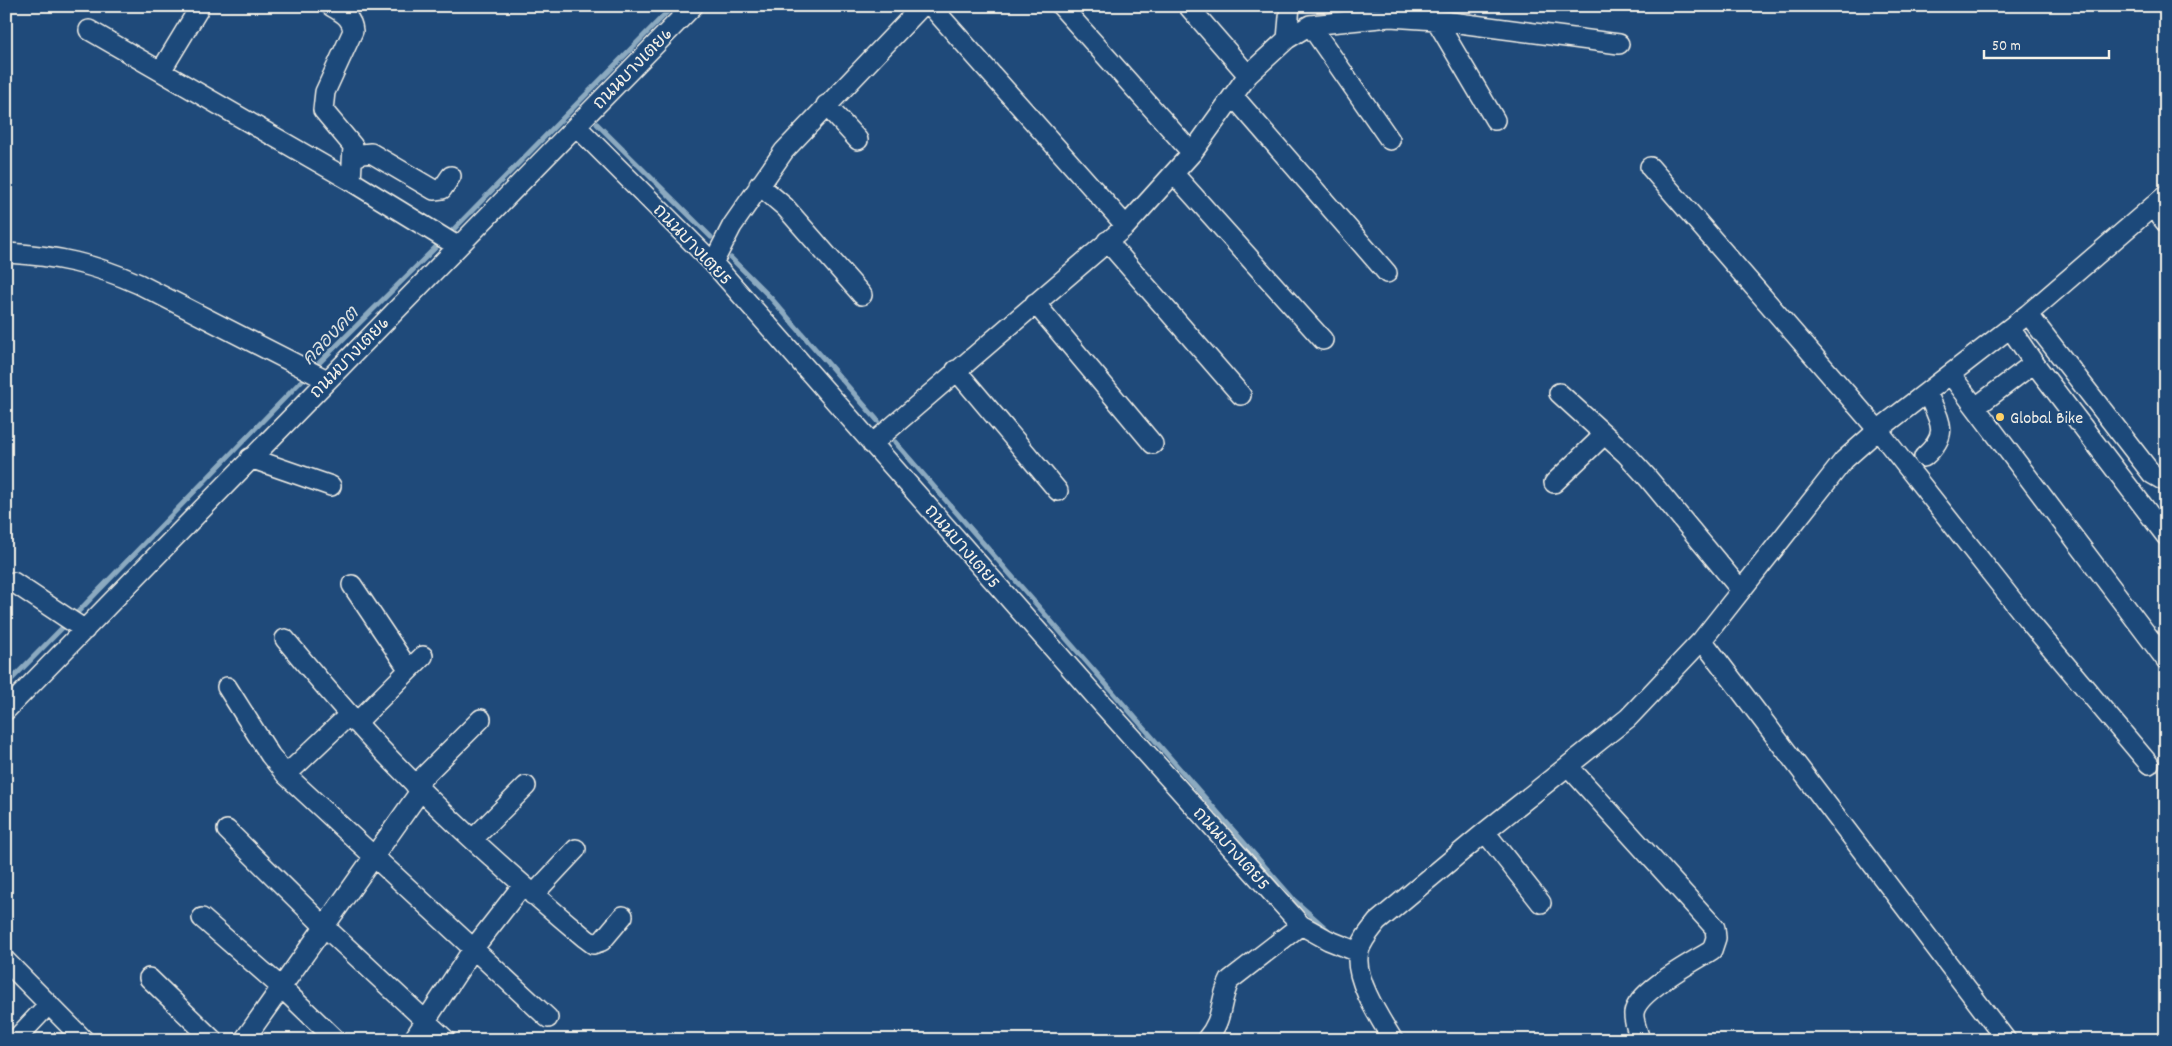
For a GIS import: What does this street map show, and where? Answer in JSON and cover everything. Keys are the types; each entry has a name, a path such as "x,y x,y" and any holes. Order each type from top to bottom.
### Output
{"street":[{"path":"331,6 349,17 353,23 353,31 325,92 323,110 353,146 354,158 351,181"},
{"name":"ถนนบางเตย6","path":"6,710 82,628 250,458 324,378 693,6"},
{"path":"713,263 732,226 784,151 922,6"},
{"path":"931,6 1126,226"},
{"path":"1061,6 1192,153"},
{"path":"1188,6 1248,76"},
{"path":"1288,39 1290,6"},
{"path":"160,71 198,10"},
{"path":"872,444 1126,226 1192,153 1248,76 1288,39 1310,26 1390,17 1436,20 1619,44"},
{"path":"1436,20 1495,120"},
{"path":"1310,26 1390,140"},
{"path":"89,30 351,181 456,245"},
{"path":"1234,97 1387,274"},
{"path":"826,105 858,140"},
{"name":"ถนนบางเตย5","path":"576,126 713,263 1301,925 1328,940 1358,952"},
{"path":"354,158 371,153 434,190 442,189 451,176"},
{"path":"1650,167 1878,430 2028,620 2149,764"},
{"path":"1174,174 1323,340"},
{"path":"759,186 786,208 862,295"},
{"path":"1393,1040 1374,1008 1359,972 1358,952 1365,937 1377,922 1485,832 1628,718 1702,640 1740,589 1844,460 1878,430 2028,314 2159,201 2166,223"},
{"path":"1107,242 1241,395"},
{"path":"8,253 48,256 111,272 139,284 324,378"},
{"path":"1035,303 1152,444"},
{"path":"2028,314 2152,474 2166,482"},
{"path":"2010,328 2034,363 2166,536"},
{"path":"1976,407 2034,363"},
{"path":"956,370 1058,491"},
{"path":"1951,375 2166,660"},
{"path":"1559,392 1647,477 1740,589"},
{"path":"1924,457 1936,446 1942,434 1940,422 1926,393"},
{"path":"1554,483 1604,435"},
{"path":"250,458 331,486"},
{"path":"13,582 82,628"},
{"path":"352,585 410,670"},
{"path":"284,640 352,719 418,788 528,890 593,944 602,941 624,916"},
{"path":"1702,640 2006,1040"},
{"path":"286,775 424,656"},
{"path":"228,687 270,755 286,775 548,1018"},
{"path":"244,1040 374,858 418,788 480,719"},
{"path":"1569,766 1715,928 1716,938 1712,950 1645,994 1636,1006 1633,1015 1640,1040"},
{"path":"473,839 526,786"},
{"path":"227,830 325,927 446,1040"},
{"path":"1485,832 1541,903"},
{"path":"413,1040 473,949 528,890 576,849"},
{"path":"202,918 282,988 336,1040"},
{"path":"1206,1040 1216,1028 1222,1012 1225,990 1230,980 1301,925"},
{"path":"6,962 84,1040"},
{"path":"149,978 213,1040"},
{"path":"15,1040 49,1004"}],"waterway":[{"name":"คลองคต","path":"448,235 673,6"},
{"path":"597,124 711,237"},
{"name":"คลองคต","path":"313,369 442,241"},
{"path":"731,258 770,297 878,421"},
{"name":"คลองคต","path":"73,617 307,375"},
{"path":"895,442 1294,900 1328,930"},
{"name":"คลองคต","path":"6,685 67,623"}],"place":[{"name":"Global Bike","path":"2000,417"}]}
